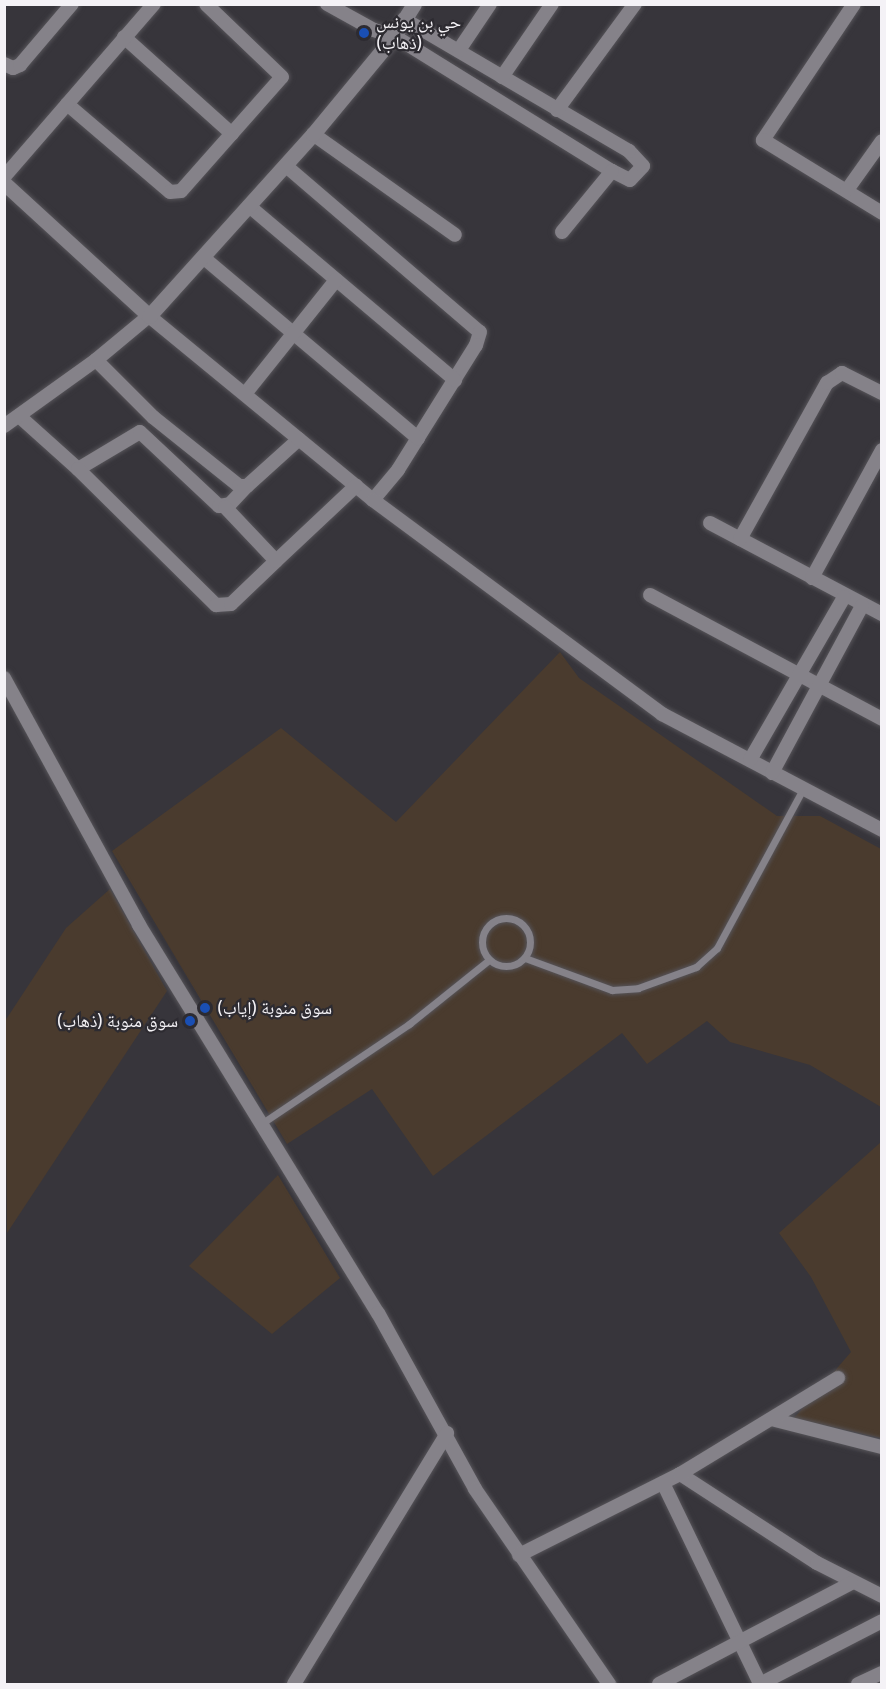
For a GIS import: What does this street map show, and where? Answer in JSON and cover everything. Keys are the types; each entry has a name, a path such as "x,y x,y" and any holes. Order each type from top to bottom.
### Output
{"street":[{"path":"4,64 13,68 20,65 72,4"},
{"path":"4,177 153,4"},
{"path":"67,104 175,194 282,78 206,4"},
{"path":"4,426 96,360 149,316 314,134 394,36 407,9 459,50 642,162 630,180 612,171 394,36 374,30 327,4"},
{"path":"459,50 490,4"},
{"path":"502,77 552,4"},
{"path":"557,110 635,4"},
{"path":"854,4 763,140 882,213"},
{"path":"124,37 232,134"},
{"path":"314,134 455,235"},
{"path":"847,190 882,141"},
{"path":"286,166 479,328 480,337 455,380 374,500"},
{"path":"562,232 612,171"},
{"path":"4,183 149,316 356,486 662,714 882,830"},
{"path":"249,206 455,380"},
{"path":"204,258 418,438"},
{"path":"245,394 292,332 336,280"},
{"path":"96,360 153,417 233,482 248,486"},
{"path":"741,539 827,383 842,374 882,393"},
{"path":"19,416 78,469 216,605 231,604 356,486"},
{"path":"78,469 140,432 153,417"},
{"path":"140,432 225,507 276,561"},
{"path":"225,507 299,439"},
{"path":"812,578 882,450"},
{"path":"710,523 844,597 882,614"},
{"path":"650,595 882,719"},
{"path":"750,760 844,597"},
{"path":"772,773 862,606"},
{"path":"4,678 139,925 378,1312 476,1489 609,1684"},
{"path":"519,1555 680,1474 775,1419 838,1378"},
{"path":"775,1419 882,1447"},
{"path":"294,1684 447,1433"},
{"path":"680,1474 747,1520 851,1582 882,1596"},
{"path":"663,1483 760,1684 882,1621"},
{"path":"659,1684 851,1582"},
{"path":"858,1684 882,1673"}],"lane":[{"path":"525,958 612,990 638,987 696,967 717,948 803,789"},
{"path":"501,917 516,919 528,929 531,944 525,958 512,966 489,960 482,939 488,925 501,917"},
{"path":"261,1124 409,1024 489,960"}],"shaded area":[{"path":"560,652 579,678 777,816 820,816 881,849 881,1107 810,1065 730,1042 707,1021 647,1064 622,1033 433,1176 372,1089 287,1144 112,851 281,728 396,822"},
{"path":"110,889 167,991 7,1233 5,1021 66,928"},
{"path":"881,1142 881,1438 794,1418 851,1352 811,1277 779,1233"},
{"path":"278,1175 340,1278 272,1334 189,1266"}],"place":[{"name":"حي بن يونس (ذهاب)","path":"364,33"},
{"name":"سوق منوبة (إياب)","path":"205,1008"},
{"name":"سوق منوبة (ذهاب)","path":"190,1021"}]}
